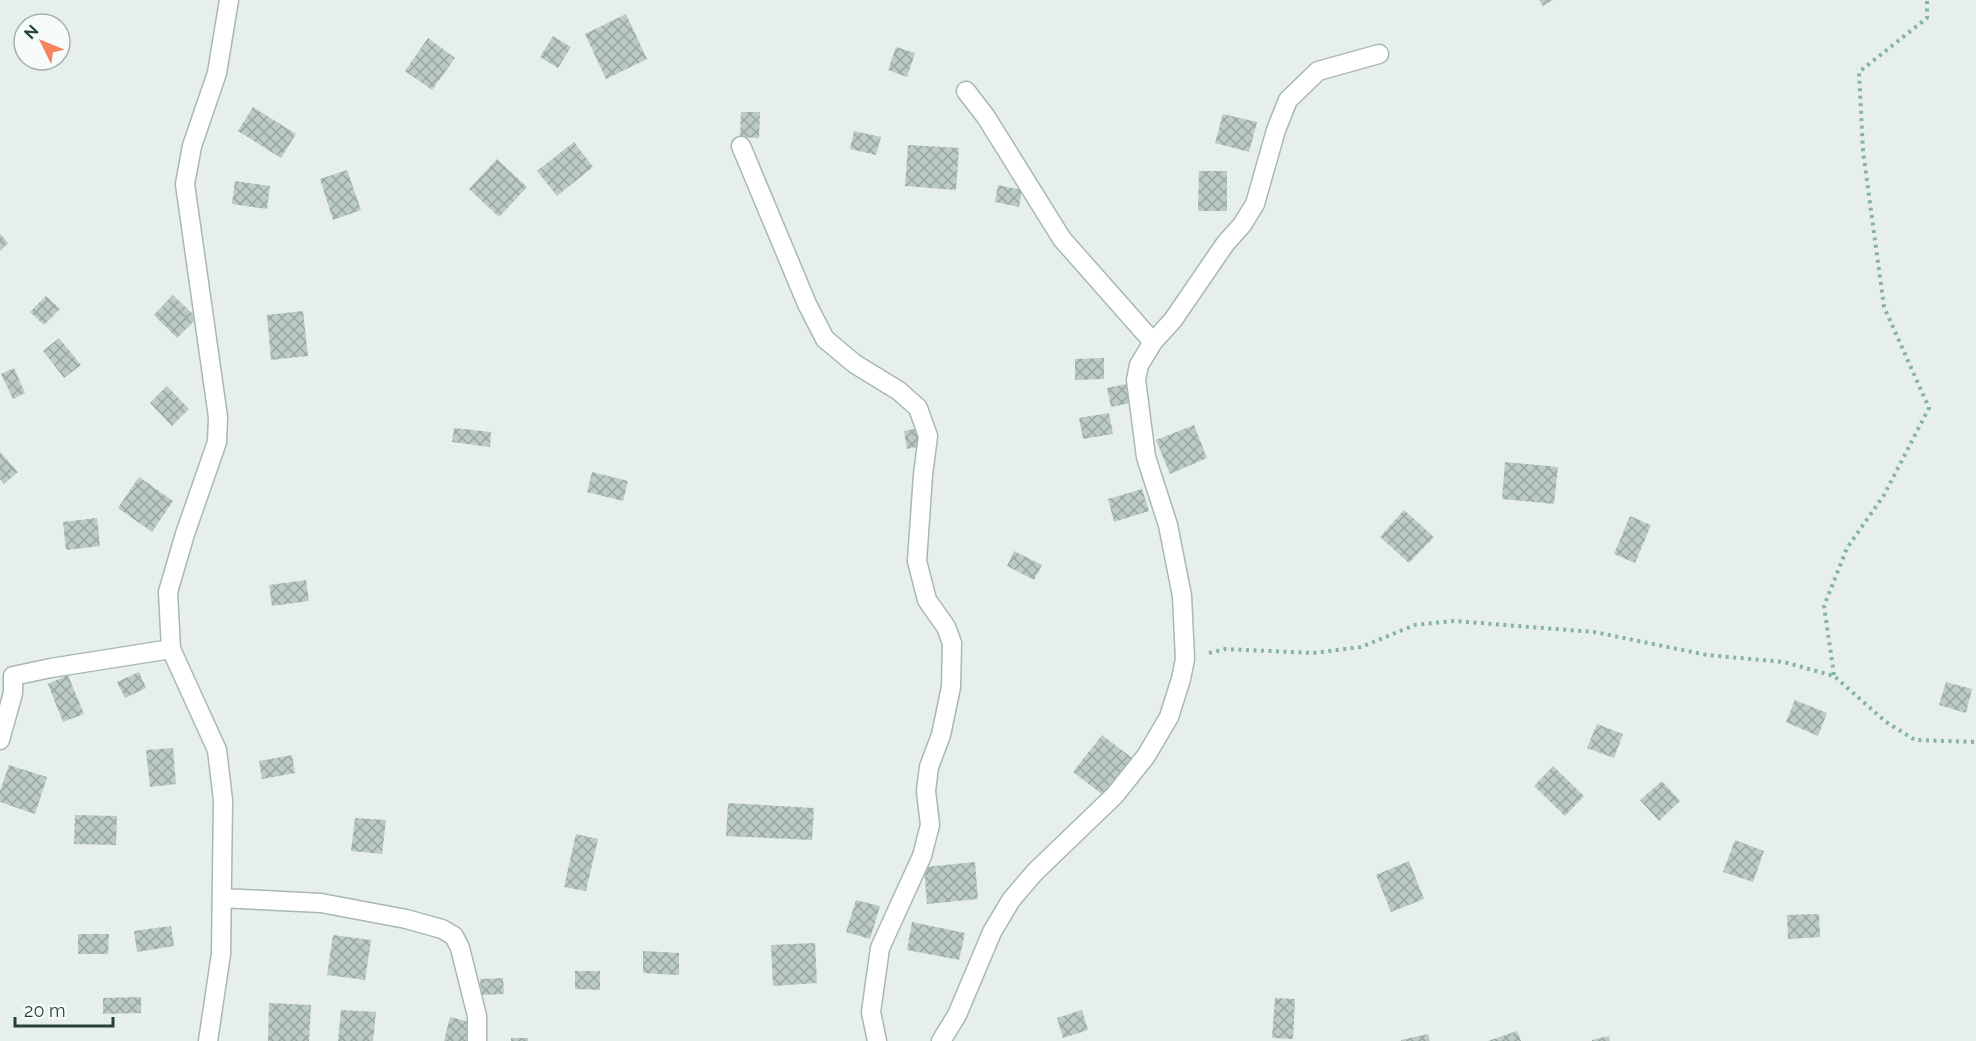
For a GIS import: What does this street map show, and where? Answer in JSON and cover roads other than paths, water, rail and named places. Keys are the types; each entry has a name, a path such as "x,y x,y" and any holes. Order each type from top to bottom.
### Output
{"street":[{"path":"208,1041 220,954 223,800 217,750 171,649 168,592 199,491 217,442 218,417 185,184 192,146 217,73 229,0"},
{"path":"941,1041 957,1015 992,932 1011,900 1035,872 1115,795 1146,756 1169,717 1185,659 1182,596 1168,525 1146,458 1136,380 1139,365 1153,342 1173,320 1255,204 1287,100 1318,71 1379,54"},
{"path":"966,91 986,117 1062,239 1153,342"},
{"path":"741,146 807,304 825,339 855,364 899,391 918,408 928,436 916,561 927,600 946,627 952,644 951,687 941,735 929,767 926,791 930,825 922,855 880,948 871,1012 877,1041"},
{"path":"0,740 13,693 6,677 171,649"},
{"path":"222,898 321,903 406,919 442,929 454,936 460,948 477,1016 477,1041"}]}
